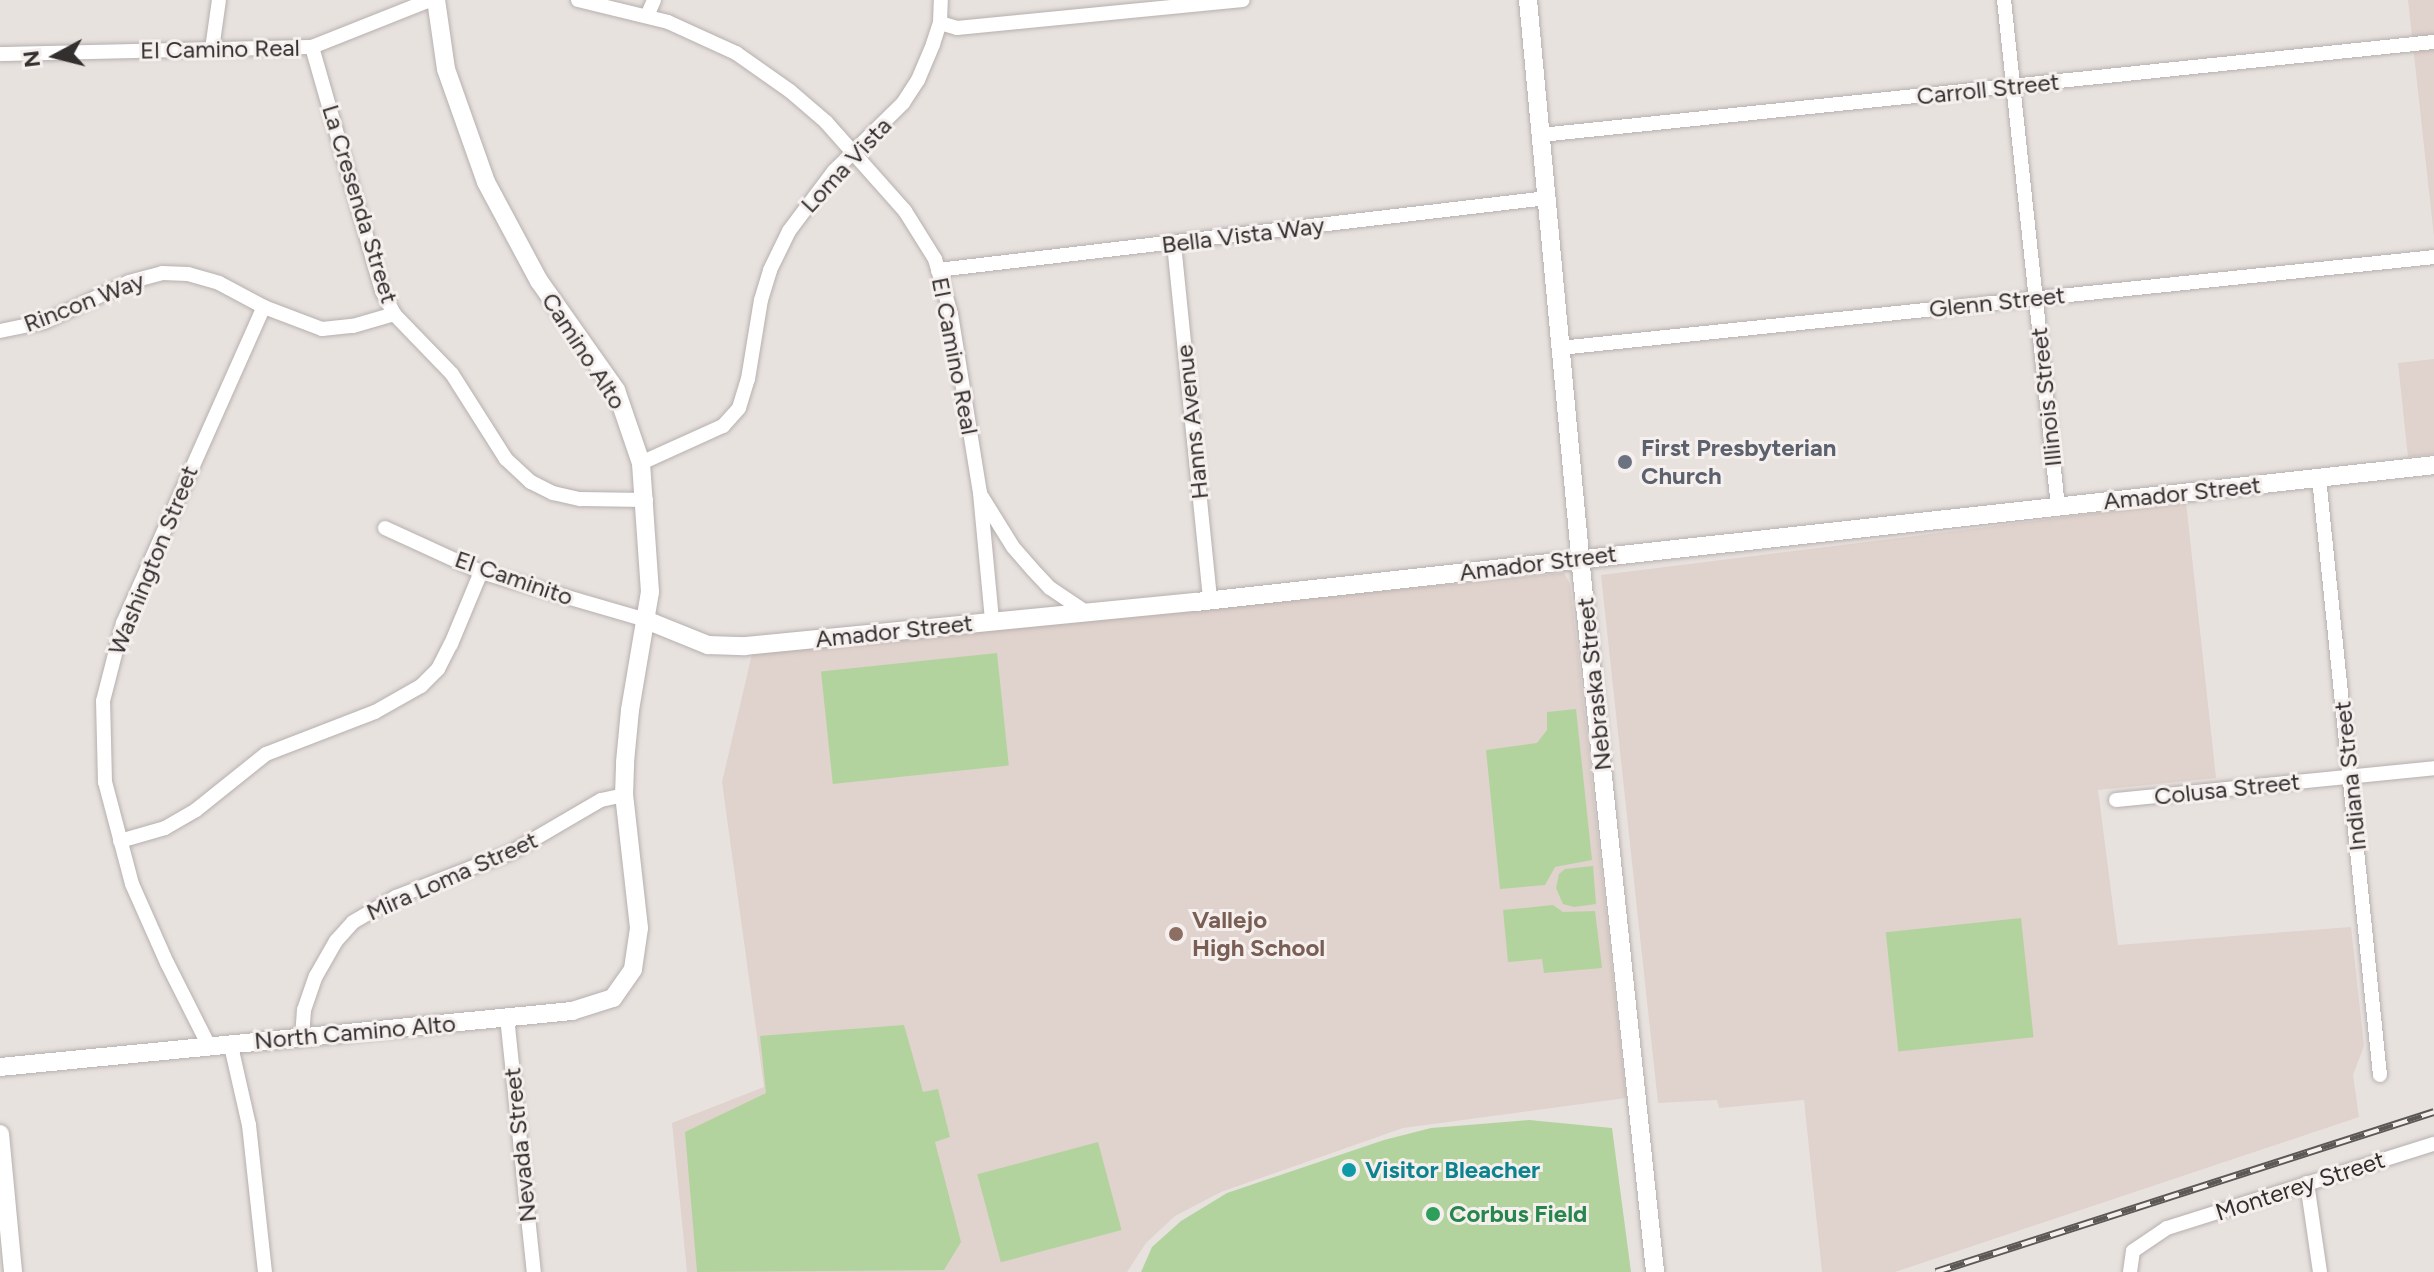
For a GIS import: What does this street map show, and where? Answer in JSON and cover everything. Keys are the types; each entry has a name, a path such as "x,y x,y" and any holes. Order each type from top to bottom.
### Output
{"street":[{"path":"212,49 219,0"},
{"name":"El Camino Real","path":"0,54 312,47 433,0"},
{"name":"Camino Alto","path":"433,0 446,69 486,182 539,281 616,390 641,463 646,500 650,592 630,710 624,795 637,910"},
{"name":"El Camino Real","path":"578,0 647,16 736,53 790,91 854,152 905,211 938,270 951,314 980,493 992,621"},
{"path":"647,16 654,0"},
{"name":"Loma Vista","path":"641,463 723,426 739,408 748,379 759,310 770,270 789,231 810,199 903,103 918,80 940,23 941,0"},
{"path":"940,23 957,28 1141,6 1243,0"},
{"name":"Nebraska Street","path":"1528,0 1560,348 1655,1272"},
{"name":"Illinois Street","path":"2004,0 2058,507"},
{"name":"Carroll Street","path":"1541,135 2434,42"},
{"name":"La Cresenda Street","path":"312,47 382,291 394,314 452,374 506,459 531,482 553,493 580,499 646,500"},
{"name":"Bella Vista Way","path":"938,270 1547,198"},
{"name":"Hanns Avenue","path":"1174,244 1210,600"},
{"name":"Glenn Street","path":"1560,348 2434,257"},
{"name":"Rincon Way","path":"0,331 44,322 129,282 162,273 188,274 219,283 264,307 322,329 353,326 394,314"},
{"name":"Washington Street","path":"209,1046 132,884 105,782 103,701 113,652 196,453 264,307"},
{"name":"Amador Street","path":"646,620 699,642 726,647 1210,600 2434,465"},
{"name":"Indiana Street","path":"2319,478 2380,1075"},
{"path":"980,493 1013,547 1033,570 1050,588 1087,613"},
{"name":"El Caminito","path":"385,528 481,572 646,620"},
{"path":"120,841 165,828 196,810 266,754 375,712 421,686 438,669 481,572"},
{"name":"Colusa Street","path":"2116,800 2434,768"},
{"name":"Mira Loma Street","path":"302,1038 304,1010 316,976 336,941 353,922 396,897 512,852 601,800 624,795"},
{"name":"North Camino Alto","path":"0,1067 572,1011 613,998 636,959 637,910"},
{"name":"Nevada Street","path":"507,1017 534,1272"},
{"path":"231,1046 249,1125 265,1272"},
{"path":"0,1134 13,1272"},
{"name":"Monterey Street","path":"2130,1272 2133,1251 2166,1229 2434,1144"},
{"path":"2307,1183 2320,1272"}],"shaded area":[{"path":"2408,0 2434,0 2434,237"},
{"path":"2434,359 2434,454 2408,457 2398,363"},
{"path":"2186,502 2216,778 2098,790 2118,945 2351,927 2364,1046 2353,1075 2359,1117 1895,1272 1822,1272 1804,1100 1719,1108 1717,1100 1658,1103 1601,575"},
{"name":"Vallejo High School","path":"1564,573 1570,584 1626,1098 1403,1128 1221,1192 1175,1216 1146,1243 1127,1272 687,1272 672,1123 764,1087 722,782 752,654"}],"green space":[{"path":"997,653 1009,765 833,784 821,672"},
{"path":"1576,709 1592,860 1555,867 1545,885 1500,889 1486,750 1537,743 1547,730 1547,712"},
{"path":"1593,866 1596,904 1574,907 1563,904 1556,888 1559,874 1565,869"},
{"path":"1553,905 1563,912 1595,911 1602,968 1544,973 1542,959 1508,962 1503,910"},
{"path":"2021,918 2034,1037 1898,1052 1886,932"},
{"path":"904,1025 923,1092 938,1089 950,1137 935,1142 961,1242 944,1270 697,1272 685,1132 766,1093 760,1036"},
{"path":"1529,1120 1612,1128 1631,1272 1141,1272 1152,1247 1181,1221 1227,1193 1384,1140 1431,1128"},
{"path":"1098,1142 1122,1230 1001,1262 977,1174"}],"railway":[{"path":"1936,1272 2434,1112"}],"place":[{"name":"First Presbyterian Church","path":"1625,462"},
{"name":"Vallejo High School","path":"1176,934"},
{"name":"Visitor Bleacher","path":"1349,1170"},
{"name":"Corbus Field","path":"1433,1214"}]}
